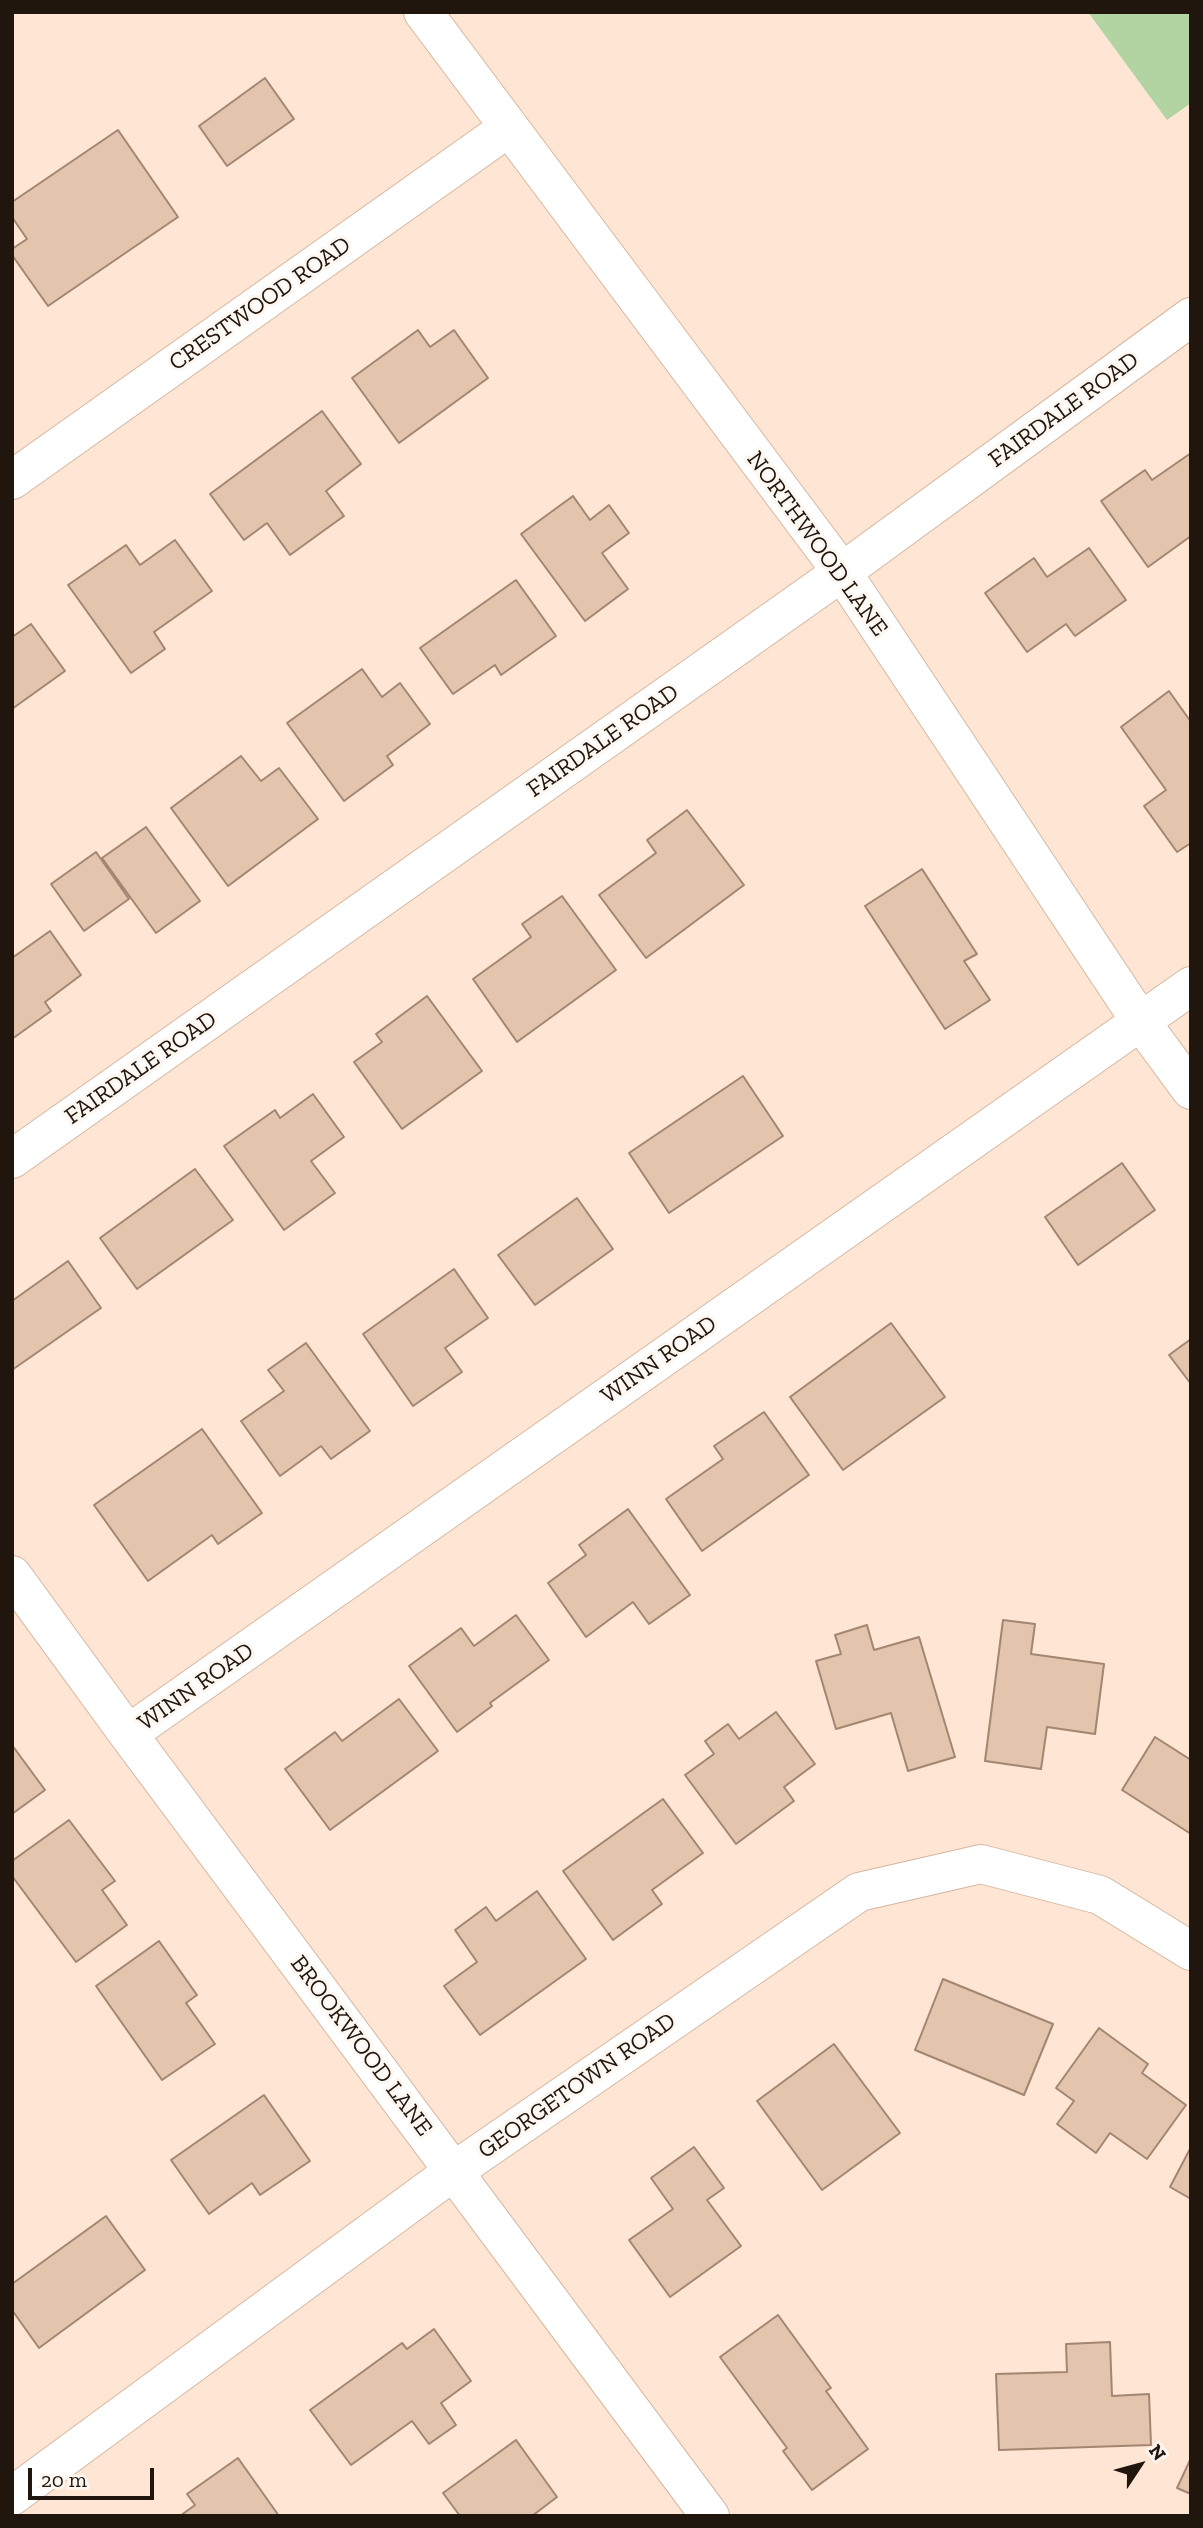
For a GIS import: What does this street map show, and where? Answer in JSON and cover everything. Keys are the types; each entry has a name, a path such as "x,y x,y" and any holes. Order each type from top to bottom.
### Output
{"street":[{"name":"NORTHWOOD LANE","path":"423,12 842,572 1141,1022 1191,1090"},
{"name":"CRESTWOOD ROAD","path":"12,480 508,128"},
{"name":"FAIRDALE ROAD","path":"12,1159 842,572 1191,317"},
{"name":"WINN ROAD","path":"128,1734 1191,986"},
{"name":"BROOKWOOD LANE","path":"12,1575 710,2516"},
{"name":"GEORGETOWN ROAD","path":"12,2498 454,2171 859,1892 982,1864 1100,1895 1191,1951"},
{"path":"12,2498 24,2516"}],"green space":[{"path":"1088,12 1191,12 1191,103 1167,120"}],"building":[{"path":"265,78 294,119 227,166 199,126"},
{"path":"118,130 178,217 48,306 12,255 12,249 27,239 12,217 12,202"},
{"path":"418,330 430,347 454,330 488,378 399,443 352,378"},
{"path":"322,411 361,464 326,491 344,516 290,555 267,523 244,540 210,494"},
{"path":"1191,453 1191,536 1148,567 1101,501 1145,470 1152,480"},
{"path":"573,496 590,520 609,505 629,533 602,553 628,589 585,621 521,534"},
{"path":"175,540 212,591 154,632 165,649 131,673 68,585 126,545 140,565"},
{"path":"1089,548 1126,600 1075,636 1066,624 1027,652 985,593 1034,558 1047,577"},
{"path":"516,580 556,636 501,675 495,665 453,694 420,648"},
{"path":"31,624 65,671 12,709 12,637"},
{"path":"362,669 382,697 400,683 430,724 387,756 393,765 344,801 287,723"},
{"path":"1169,691 1191,722 1191,843 1177,852 1144,806 1166,790 1121,727"},
{"path":"241,756 261,781 279,768 318,819 228,886 171,808"},
{"path":"687,810 744,885 646,958 599,895 656,853 647,840"},
{"path":"146,827 200,901 156,933 102,858"},
{"path":"96,852 129,899 84,931 51,884"},
{"path":"922,869 977,954 964,961 990,1000 945,1029 865,906"},
{"path":"562,896 616,970 517,1042 473,979 531,937 522,924"},
{"path":"50,931 81,975 45,1002 51,1011 12,1039 12,958"},
{"path":"427,996 482,1071 402,1129 354,1062 382,1042 376,1034"},
{"path":"743,1076 783,1136 669,1213 629,1153"},
{"path":"313,1094 344,1137 311,1161 335,1193 284,1230 224,1146 275,1110 280,1118"},
{"path":"1122,1163 1155,1210 1078,1265 1045,1217"},
{"path":"195,1169 233,1220 137,1289 100,1238"},
{"path":"577,1198 613,1249 535,1305 498,1255"},
{"path":"68,1261 101,1308 12,1370 12,1301"},
{"path":"454,1269 488,1318 445,1348 462,1372 413,1406 363,1334"},
{"path":"891,1323 945,1397 843,1470 790,1397"},
{"path":"1191,1339 1191,1384 1169,1355"},
{"path":"306,1343 370,1431 331,1459 321,1446 280,1476 241,1421 284,1391 268,1370"},
{"path":"764,1412 809,1475 702,1551 666,1499 723,1459 714,1446"},
{"path":"202,1429 262,1513 218,1544 212,1535 148,1581 94,1505"},
{"path":"628,1509 690,1595 649,1624 633,1602 586,1637 548,1583 586,1555 579,1545"},
{"path":"516,1615 549,1660 490,1703 492,1706 457,1732 409,1666 461,1628 474,1646"},
{"path":"1003,1620 1035,1624 1031,1654 1104,1664 1095,1734 1047,1727 1041,1769 985,1761"},
{"path":"867,1625 874,1650 919,1637 955,1757 908,1771 891,1713 836,1729 816,1661 841,1654 835,1635"},
{"path":"399,1699 438,1751 330,1830 285,1769 335,1732 342,1741"},
{"path":"776,1712 815,1764 784,1787 794,1801 736,1844 685,1775 714,1754 705,1741 728,1724 739,1739"},
{"path":"1155,1737 1191,1760 1191,1834 1122,1790"},
{"path":"12,1745 45,1790 12,1814"},
{"path":"663,1799 703,1853 652,1890 662,1904 613,1940 563,1871"},
{"path":"69,1820 115,1881 102,1890 127,1925 76,1962 12,1876 12,1861"},
{"path":"537,1891 586,1959 480,2035 444,1986 477,1962 455,1930 486,1907 496,1921"},
{"path":"159,1941 197,1995 186,2003 215,2044 162,2080 96,1986"},
{"path":"943,1979 1053,2024 1024,2095 915,2050"},
{"path":"1099,2028 1148,2064 1142,2073 1186,2105 1147,2159 1110,2133 1096,2153 1057,2124 1074,2101 1056,2088"},
{"path":"834,2044 900,2133 822,2190 757,2101"},
{"path":"264,2095 310,2161 260,2195 252,2183 209,2214 171,2160"},
{"path":"694,2147 724,2188 707,2200 741,2246 670,2297 629,2240 673,2209 651,2178"},
{"path":"1191,2147 1191,2199 1170,2187"},
{"path":"106,2216 145,2270 39,2348 12,2310 12,2284"},
{"path":"778,2315 831,2388 826,2391 868,2449 812,2490 783,2451 787,2448 720,2357"},
{"path":"434,2329 471,2381 441,2403 456,2425 429,2444 412,2421 351,2465 310,2410 402,2343 407,2349"},
{"path":"1110,2342 1112,2396 1149,2394 1151,2445 999,2450 996,2374 1067,2372 1066,2344"},
{"path":"516,2440 557,2497 532,2516 460,2516 443,2493"},
{"path":"238,2458 279,2516 180,2516 195,2505 187,2494"},
{"path":"1191,2458 1191,2494 1177,2488"}]}
